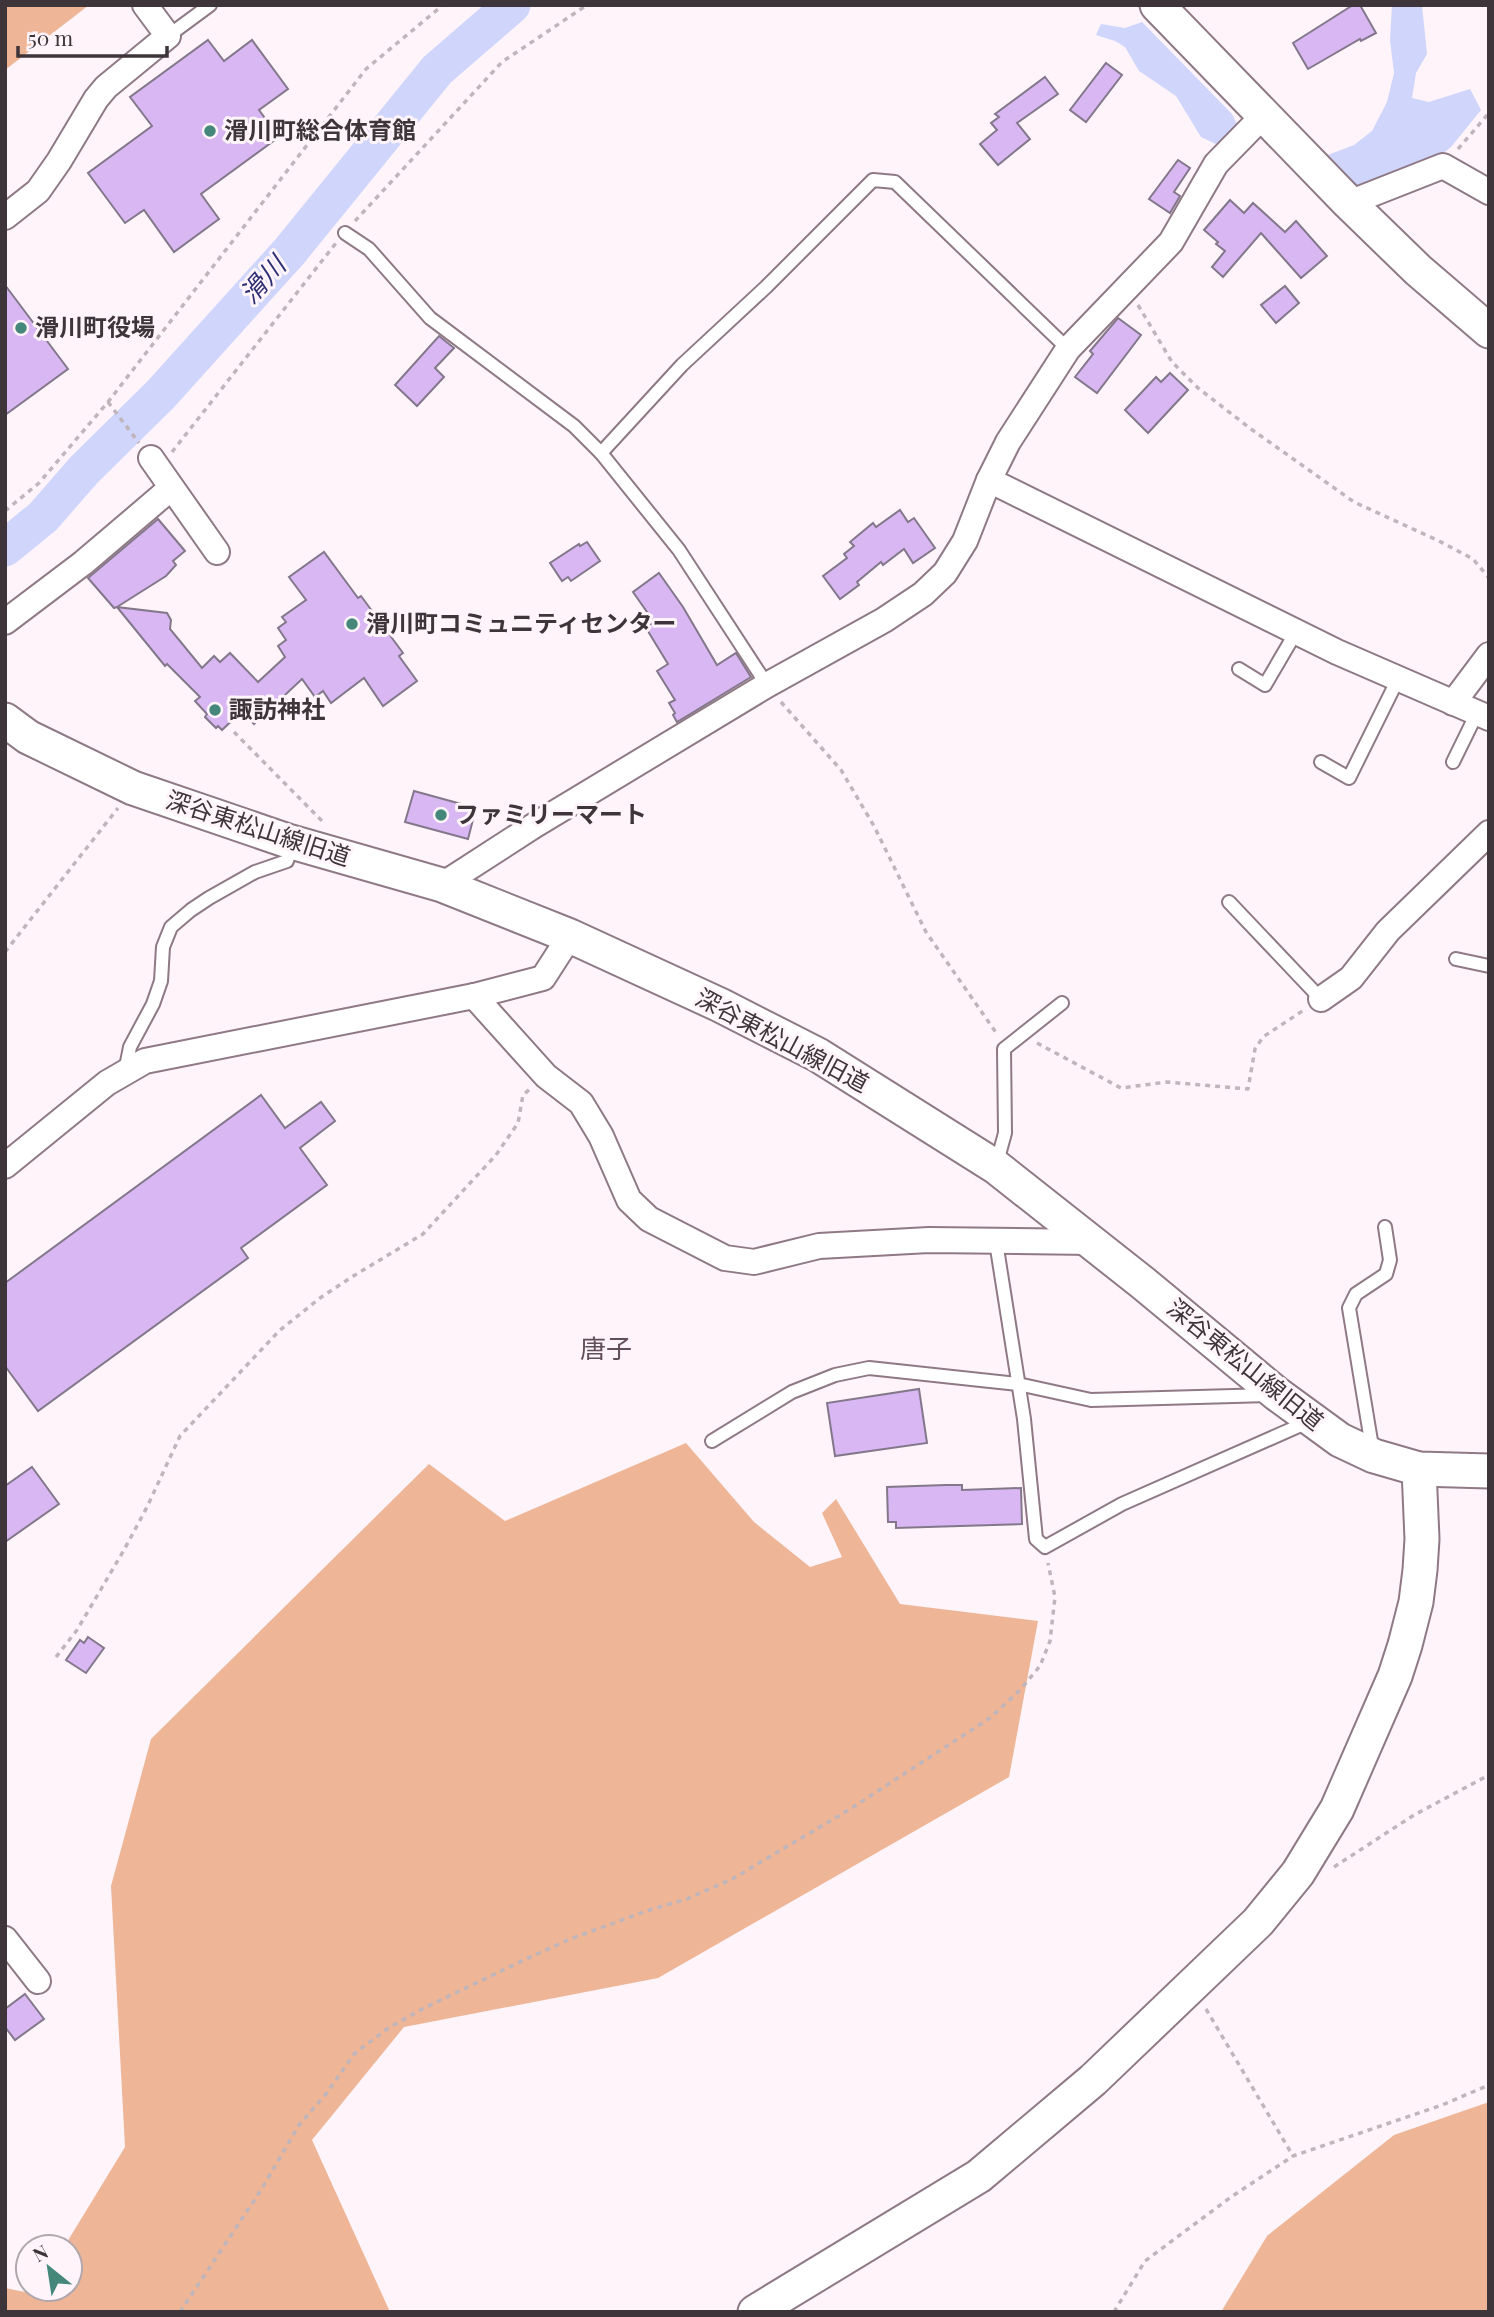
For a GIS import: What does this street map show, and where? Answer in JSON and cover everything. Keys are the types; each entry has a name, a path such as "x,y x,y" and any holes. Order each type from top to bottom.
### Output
{"street":[{"path":"5,217 38,191 106,87 168,36 145,5"},
{"path":"1157,5 1349,203 1418,270 1489,331"},
{"path":"442,885 767,685 884,620 923,594 945,573 965,541 989,480 1008,442 1068,349 1171,242 1216,164 1264,115"},
{"path":"1349,203 1443,166 1489,192"},
{"path":"151,458 170,489 217,552"},
{"path":"989,480 1296,632 1483,716"},
{"path":"5,622 83,563 170,489"},
{"path":"1452,703 1489,654"},
{"name":"深谷東松山線旧道","path":"5,720 27,737 134,788 292,842 442,885 570,936 720,1005 818,1055 996,1167 1311,1421 1340,1440 1374,1457 1419,1469 1489,1471"},
{"path":"1321,999 1351,978 1388,931 1489,833"},
{"path":"5,1166 77,1107 145,1061 474,996 543,978 570,936"},
{"path":"474,996 546,1076 581,1103 601,1136 629,1200 649,1219 725,1258 754,1262 820,1246 929,1240 1091,1242"},
{"path":"755,2312 979,2176 1093,2080 1192,1987 1258,1922 1298,1873 1337,1809 1395,1676 1405,1645 1416,1602 1420,1570 1422,1538 1419,1469"},
{"path":"5,1939 38,1981"}],"lane":[{"path":"168,36 210,5"},
{"path":"601,453 682,365 766,287 873,180 895,182 1068,349"},
{"path":"345,233 369,249 430,318 574,426 601,453 679,550 767,685"},
{"path":"1239,669 1265,685 1296,632"},
{"path":"1321,762 1349,778 1398,679"},
{"path":"1453,762 1483,716"},
{"path":"125,1073 130,1047 153,1004 161,981 163,947 171,927 191,910 255,872 287,861 292,842"},
{"path":"1229,902 1321,999"},
{"path":"1456,959 1489,966"},
{"path":"996,1167 1005,1133 1004,1049 1062,1003"},
{"path":"1374,1457 1349,1308 1356,1294 1386,1274 1390,1259 1385,1227"},
{"path":"996,1242 1024,1419 1036,1539 1045,1547 1122,1504 1311,1421"},
{"path":"712,1441 792,1392 835,1375 869,1368 1018,1384 1091,1400 1277,1394"}],"path":[{"path":"5,511 39,483 108,402 366,69 443,5"},
{"path":"1443,166 1489,113"},
{"path":"1127,288 1172,362 1198,388 1345,497 1473,559 1489,578"},
{"path":"108,402 151,458"},
{"path":"767,685 841,770 874,826 926,932 993,1027 1004,1049"},
{"path":"234,732 328,827"},
{"path":"5,952 134,788"},
{"path":"1023,1036 1121,1088 1167,1082 1248,1089 1255,1049 1263,1037 1321,999"},
{"path":"56,1657 77,1630 124,1550 180,1436 279,1331 320,1298 423,1234 496,1155 518,1123 523,1095 546,1076"},
{"path":"180,2312 261,2190 299,2125 326,2094 354,2054 387,2029 468,1987 569,1940 646,1911 688,1899 732,1879 847,1811 990,1718 1020,1690 1040,1666 1050,1641 1055,1597 1045,1547"},
{"path":"1298,1873 1315,1879 1414,1815 1489,1775"},
{"path":"1192,1987 1293,2156"},
{"path":"1114,2312 1145,2261 1231,2197 1293,2156 1442,2105 1489,2085"}],"shaded area":[{"path":"5,5 89,5 5,70"},
{"path":"686,1443 754,1522 810,1567 842,1557 822,1513 836,1499 900,1604 1038,1621 1009,1777 658,1978 404,2027 312,2140 390,2312 5,2312 5,2288 14,2290 14,2303 84,2303 84,2233 73,2233 125,2147 111,1886 151,1739 429,1464 505,1521"},
{"path":"1489,2102 1489,2312 1221,2312 1267,2236 1394,2135"}],"water":[{"path":"1392,5 1422,5 1427,54 1416,73 1412,98 1429,102 1470,89 1481,110 1451,147 1437,158 1356,190 1325,156 1354,145 1372,131 1387,102 1394,73 1390,40"},
{"path":"1142,22 1232,114 1237,124 1218,145 1201,137 1176,96 1139,71 1125,47 1096,35 1101,24 1125,28"}],"building":[{"path":"1353,5 1360,5 1376,33 1361,41 1360,39 1308,69 1293,43"},
{"name":"滑川町総合体育館","path":"208,40 224,61 252,40 288,89 259,110 279,137 201,194 219,219 174,252 144,210 125,223 88,173 152,126 130,97"},
{"path":"1106,63 1122,75 1086,122 1070,110"},
{"path":"1045,77 1058,94 1017,123 1030,139 998,165 980,144 997,130 991,123 999,117 995,114"},
{"path":"1178,160 1190,168 1174,192 1180,196 1170,213 1149,199"},
{"path":"1230,200 1244,213 1253,203 1285,232 1296,221 1327,256 1301,278 1261,233 1223,277 1212,267 1225,251 1204,230"},
{"name":"滑川町役場","path":"5,285 68,369 5,415"},
{"path":"1285,286 1299,303 1276,323 1261,305"},
{"path":"1118,318 1141,335 1097,393 1075,377 1093,354 1090,351"},
{"path":"439,336 454,348 435,368 444,377 417,406 395,385"},
{"path":"1170,373 1188,390 1148,433 1125,410 1156,377 1161,382"},
{"path":"900,510 908,522 914,518 935,548 913,563 904,549 883,565 881,562 857,582 859,585 840,599 823,576 847,558 844,554 854,546 850,542 873,523 876,527"},
{"path":"158,519 185,551 173,561 176,565 166,576 114,608 88,578"},
{"path":"587,542 600,561 571,581 568,577 562,581 550,563 579,544 580,546"},
{"path":"324,552 403,653 399,656 417,681 383,706 364,678 331,703 323,691 315,697 302,679 254,724 242,711 222,730 205,717 207,714 195,701 200,697 167,664 165,666 117,607 167,613 171,620 170,629 202,668 214,656 220,662 230,653 258,682 285,657 278,646 286,640 278,628 286,622 282,617 306,600 289,577"},
{"path":"659,573 683,607 717,665 736,653 751,677 677,722 669,703 675,700 657,671 668,664 646,628 654,622 633,592"},
{"name":"ファミリーマート","path":"414,791 476,808 468,839 405,822"},
{"path":"261,1095 285,1128 321,1102 335,1121 300,1148 327,1185 241,1248 248,1258 38,1411 5,1366 5,1283"},
{"path":"919,1389 927,1443 835,1456 827,1403"},
{"path":"32,1467 59,1504 5,1542 5,1486"},
{"path":"962,1485 962,1490 1021,1488 1022,1524 896,1528 896,1522 888,1522 887,1487"},
{"path":"88,1637 104,1648 86,1673 66,1660 80,1640 84,1643"},
{"path":"25,1994 44,2019 15,2040 5,2027 5,2009"}],"waterway":[{"name":"滑川","path":"5,548 43,517 84,470 161,394 290,251 437,70 512,5"}],"place":[{"name":"滑川町総合体育館","path":"210,131"},
{"name":"滑川町役場","path":"21,328"},
{"name":"滑川町コミュニティセンター","path":"352,624"},
{"name":"諏訪神社","path":"215,710"},
{"name":"ファミリーマート","path":"441,815"}],"district":[{"name":"唐子","path":"606,1349"}]}
